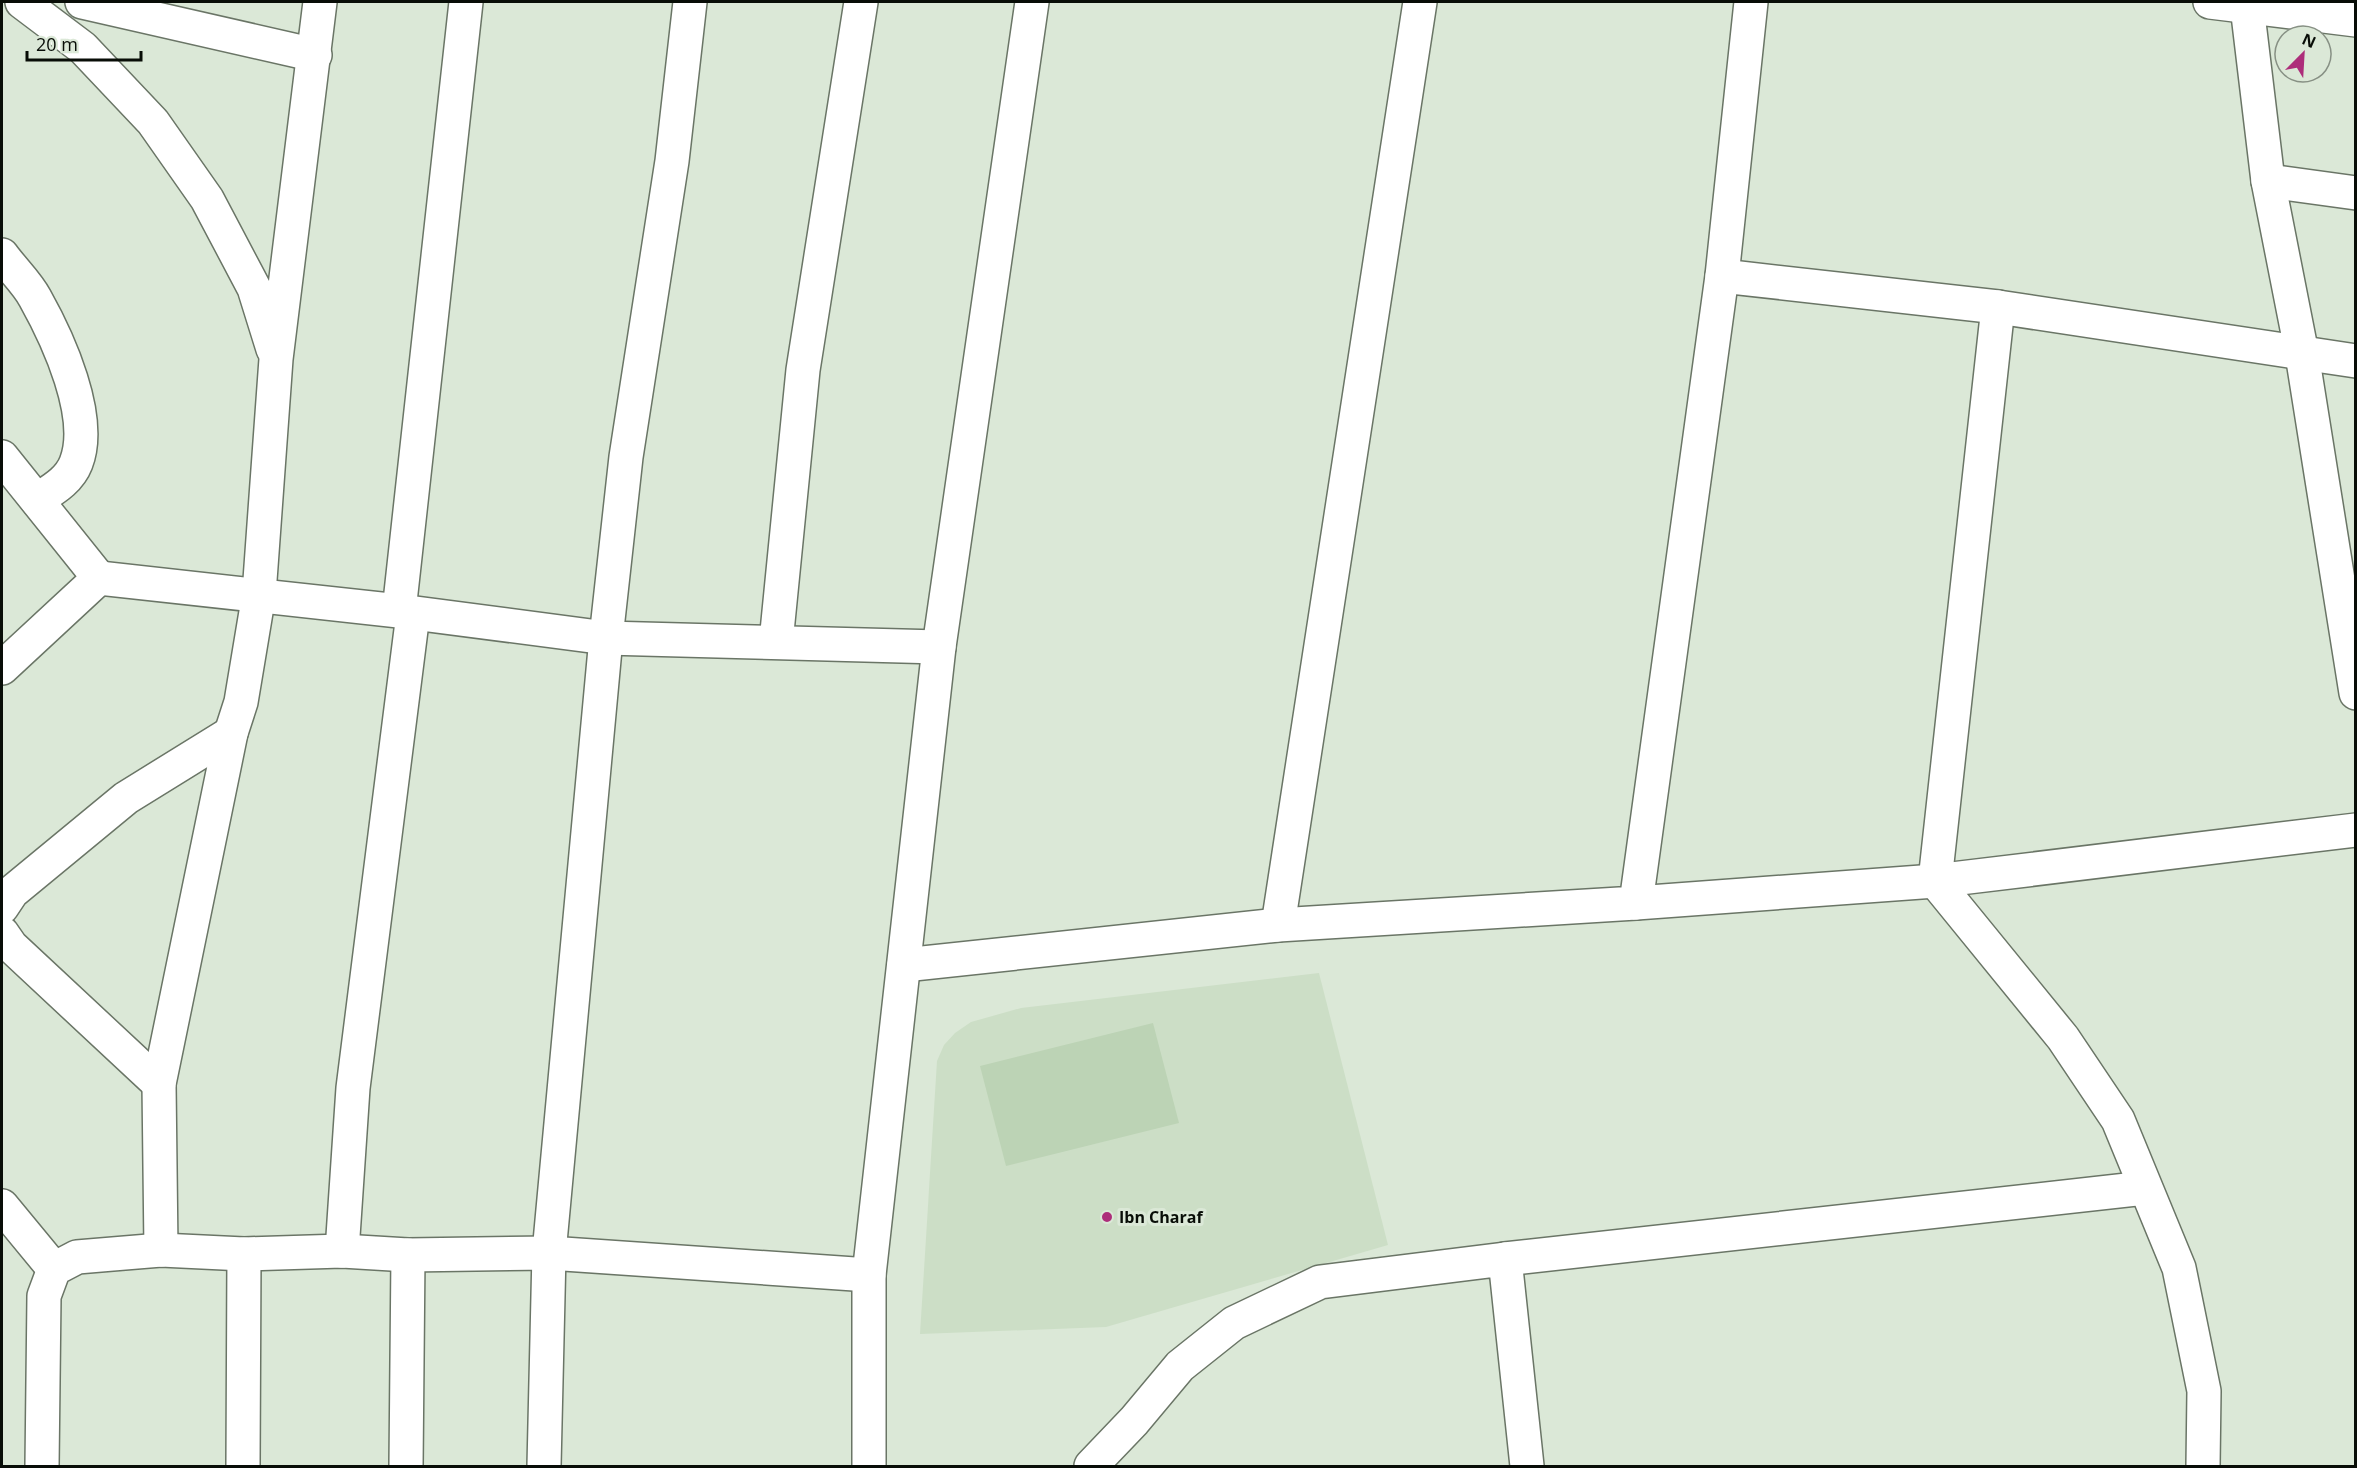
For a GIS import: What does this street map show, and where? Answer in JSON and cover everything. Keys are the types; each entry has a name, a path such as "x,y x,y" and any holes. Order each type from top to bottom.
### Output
{"street":[{"path":"22,2 91,56 153,122 207,199 254,288 276,359"},
{"path":"82,2 315,56"},
{"path":"161,1251 159,1084 231,733 241,702 259,594 276,359 320,2"},
{"path":"342,1251 353,1088 406,612 465,2"},
{"path":"544,1467 549,1253 606,638 626,457 672,161 690,2"},
{"path":"776,642 803,370 861,2"},
{"path":"870,1467 869,1275 939,647 1032,2"},
{"path":"1278,925 1420,2"},
{"path":"1636,903 1722,276 1751,2"},
{"path":"2210,2 2355,20"},
{"path":"2247,6 2268,181 2302,354 2355,693"},
{"path":"2268,181 2355,193"},
{"path":"2,255 34,297 65,362 79,402 80,435 76,462 64,482 37,500"},
{"path":"1722,276 1998,307 2355,361"},
{"path":"1998,307 1935,881 2063,1038 2118,1120 2179,1268 2204,1391 2203,1467"},
{"path":"2,457 99,578 259,594 606,638 939,647"},
{"path":"2,668 99,578"},
{"path":"2,907 12,892 126,798 231,733"},
{"path":"904,964 1278,925 1636,903 1935,881 2355,830"},
{"path":"2,933 10,946 159,1084"},
{"path":"1091,1467 1134,1421 1180,1366 1234,1323 1320,1282 1505,1259 2145,1188"},
{"path":"2,1206 54,1269"},
{"path":"42,1467 44,1296 54,1269 77,1257 161,1251 244,1254 342,1251 408,1255 549,1253 869,1275"},
{"path":"243,1467 244,1254"},
{"path":"406,1467 408,1255"},
{"path":"1505,1259 1527,1467"}],"shaded area":[{"path":"1319,973 1388,1245 1106,1327 920,1334 937,1061 944,1045 955,1033 971,1022 1021,1008"},
{"path":"1153,1023 1179,1123 1006,1166 980,1066"}],"place":[{"name":"Ibn Charaf","path":"1107,1217"}]}
